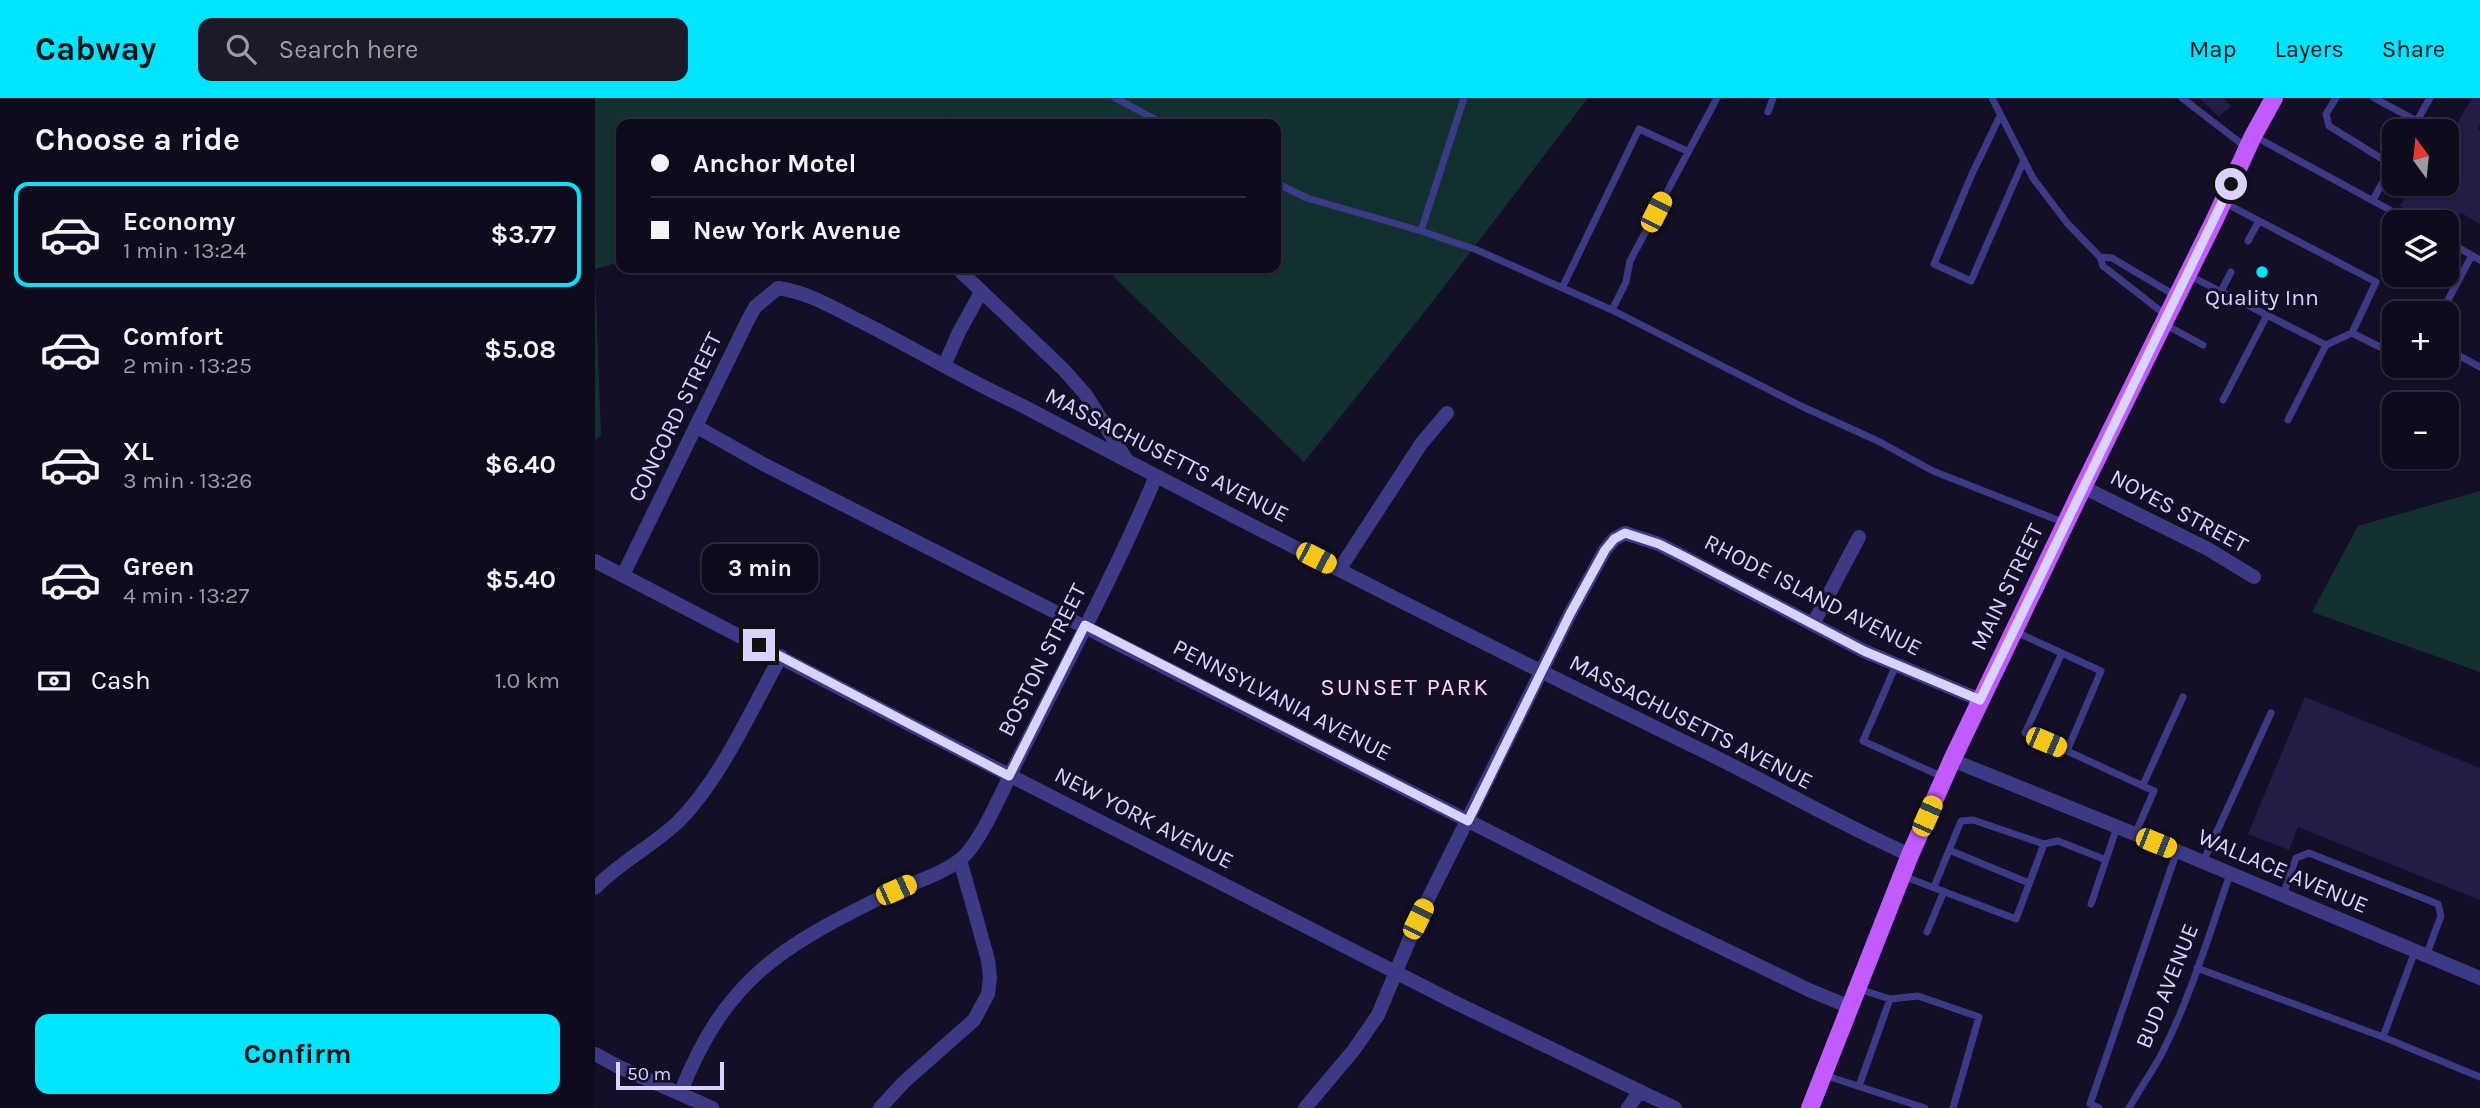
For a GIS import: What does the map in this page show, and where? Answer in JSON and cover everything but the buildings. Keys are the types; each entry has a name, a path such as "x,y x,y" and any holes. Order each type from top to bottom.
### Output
{"main road":[{"name":"MAIN STREET","path":"1810,1108 1910,855 1944,777 2250,142 2274,98"}],"street":[{"path":"962,273 1065,370 1127,461"},
{"name":"MASSACHUSETTS AVENUE","path":"778,288 802,293 826,304 968,381 1019,404 1339,570 1716,757 1852,830 1910,855"},
{"name":"CONCORD STREET","path":"624,575 755,307 778,288"},
{"path":"944,366 981,292"},
{"path":"1339,570 1421,444 1447,413"},
{"name":"PENNSYLVANIA AVENUE","path":"697,427 763,464 1468,821 1697,936 1850,1007"},
{"name":"BOSTON STREET","path":"680,1094 691,1066 726,1007 742,985 761,967 826,924 960,860 967,854 990,815 1085,625 1156,476"},
{"name":"NOYES STREET","path":"2083,486 2208,549 2254,577"},
{"name":"RHODE ISLAND AVENUE","path":"1542,671 1605,550 1614,539 1625,533 1659,544 1864,651 1980,700"},
{"path":"1813,624 1860,537"},
{"name":"NEW YORK AVENUE","path":"595,561 1009,776 1672,1107"},
{"path":"595,888 616,868 659,839 696,801 727,753 781,656"},
{"path":"1305,1108 1353,1051 1378,1015 1395,971 1542,671"},
{"name":"WALLACE AVENUE","path":"1952,760 2480,978"},
{"path":"880,1108 904,1082 974,1020 988,994 988,960 960,860"},
{"path":"595,1054 712,1108"},
{"path":"1628,1108 1640,1091"}],"lane":[{"path":"1115,98 1155,119"},
{"path":"1421,231 1464,98"},
{"path":"1612,310 1626,282 1630,261 1717,98"},
{"path":"1768,112 1773,98"},
{"path":"1992,98 2033,178 2067,222 2100,257 2103,267 2166,320 2203,345"},
{"path":"2182,98 2250,142 2390,210"},
{"path":"2336,98 2326,114 2329,126 2382,157"},
{"path":"2374,98 2413,119"},
{"path":"2418,119 2430,98"},
{"path":"2000,116 1934,264 1971,281 2024,160"},
{"path":"1562,288 1639,130 1687,151"},
{"path":"2373,201 2382,184"},
{"path":"1281,185 1307,198 1477,250 1612,310 1789,400 1878,441 1933,471 2065,523"},
{"path":"2223,202 2376,282 2352,333 2326,345 2288,420"},
{"path":"2248,241 2259,221"},
{"path":"2459,248 2480,260"},
{"path":"2447,301 2472,255"},
{"path":"2100,257 2112,258 2176,296"},
{"path":"2221,291 2231,272"},
{"path":"2188,274 2326,345"},
{"path":"2223,400 2267,314"},
{"path":"2352,333 2380,347"},
{"path":"2459,356 2480,367"},
{"path":"2014,631 2101,671 2067,751"},
{"path":"2062,653 2025,733 2154,791 2135,834"},
{"path":"1896,665 1863,741 1944,777"},
{"path":"2143,785 2183,697"},
{"path":"2203,862 2271,713"},
{"path":"1934,887 1961,821 1973,820 2044,844 2058,841 2106,860"},
{"path":"2091,904 2117,827"},
{"path":"1903,876 2016,919 2044,844"},
{"path":"1949,850 2029,883"},
{"path":"2099,1108 2090,1104 2177,851"},
{"path":"2283,896 2296,858 2309,853 2438,904 2441,916 2383,1037"},
{"name":"BUD AVENUE","path":"2129,1108 2163,1049 2197,968 2230,874"},
{"path":"1927,932 1944,891"},
{"path":"2197,968 2383,1037 2480,1077"},
{"path":"1857,988 1890,999 1918,996 1979,1017 1953,1108"},
{"path":"1859,1086 1890,999"},
{"path":"1823,1074 1925,1108"}],"green space":[{"path":"595,98 1588,98 1430,305 1304,462 1110,273 1281,273 1281,119 952,119 949,116 943,119 616,119 616,263 595,269"},
{"path":"595,271 601,436 595,440"},
{"path":"2480,491 2480,672 2312,612 2358,526"}],"place":[{"name":"Quality Inn","path":"2262,272"}],"district":[{"name":"SUNSET PARK","path":"1405,687"}],"route":[{"path":"759,645 1009,776 1085,625 1468,821 1570,614 1605,550 1614,539 1625,533 1659,544 1864,651 1980,700 2231,184"}]}
